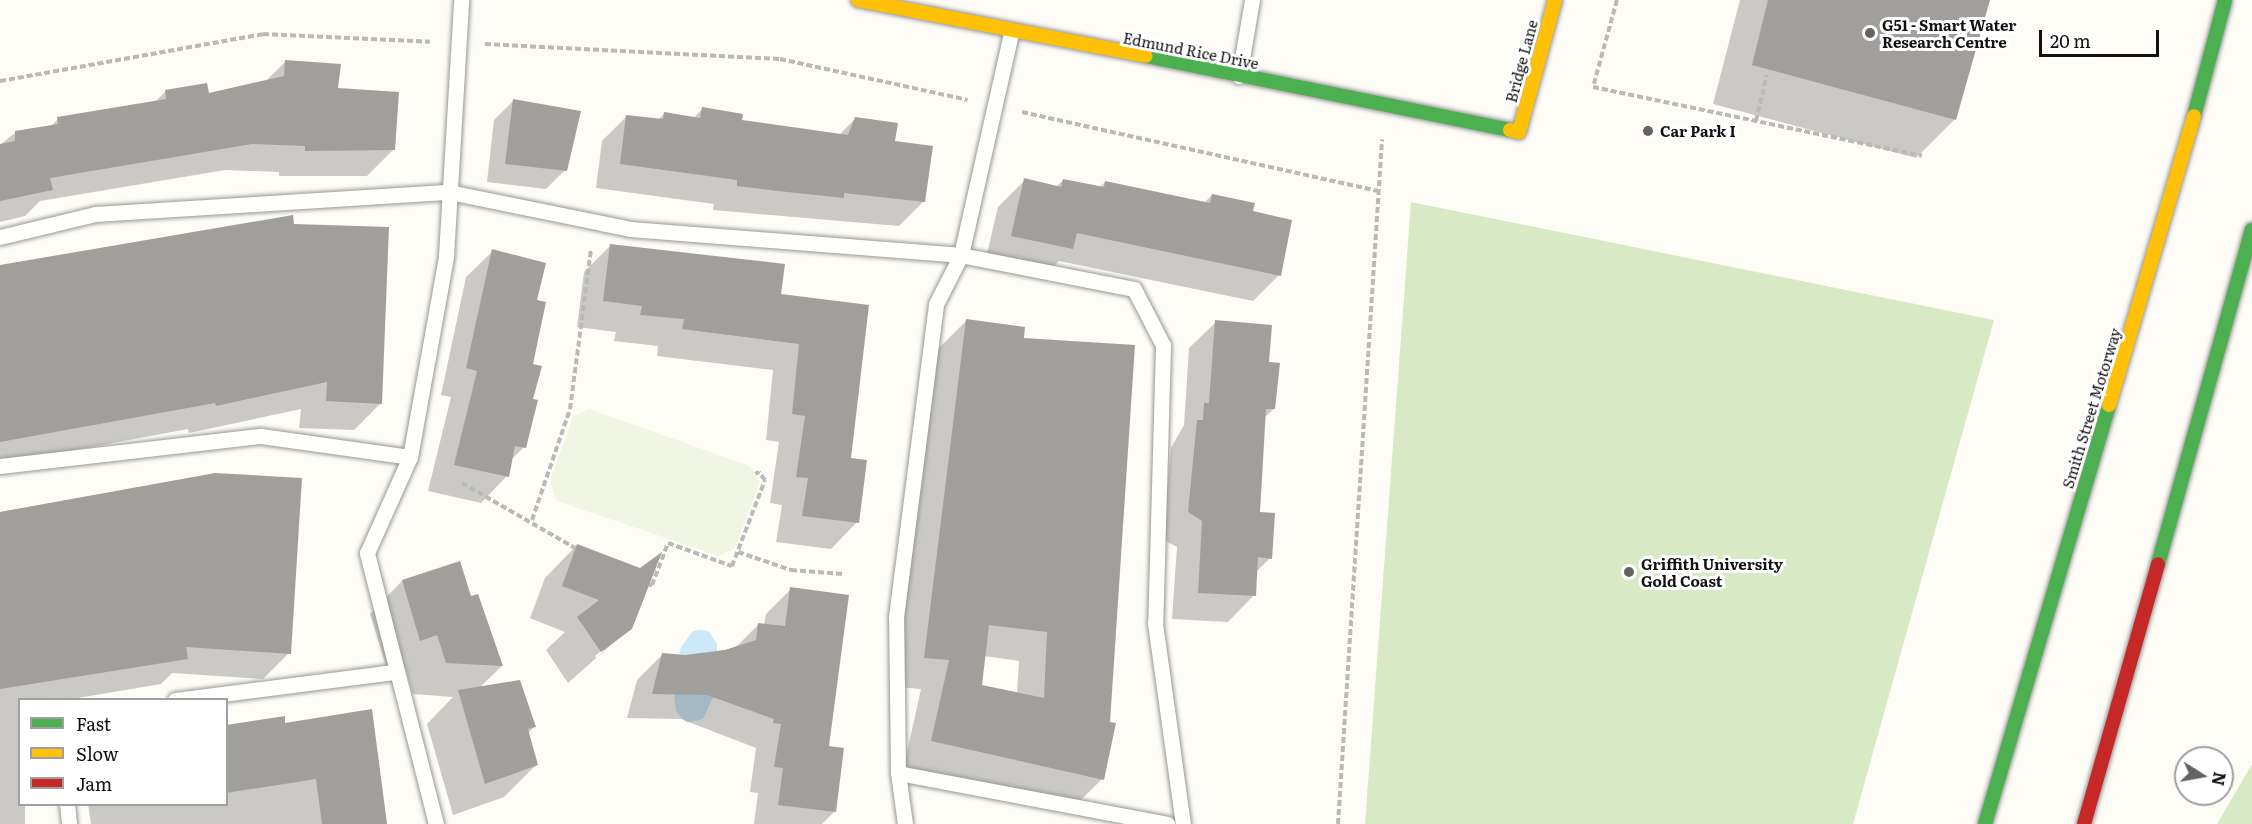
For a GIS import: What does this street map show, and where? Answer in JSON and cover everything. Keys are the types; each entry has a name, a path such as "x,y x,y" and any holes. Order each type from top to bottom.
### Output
{"main road":[{"name":"Edmund Rice Drive","path":"858,0 927,7 1011,33 1385,102 1519,132"},
{"name":"Bridge Lane","path":"1519,132 1555,0"},
{"name":"Smith Street Motorway","path":"1985,824 2179,171 2226,0"},
{"path":"2084,824 2252,230"}],"lane":[{"path":"436,824 394,672 367,553 410,457 446,256 461,0"},
{"path":"1239,76 1252,0"},
{"path":"905,824 898,774 896,617 936,304 961,255 1011,33"},
{"path":"0,237 95,213 449,192 631,229 961,255 1134,290 1163,345 1155,622 1183,824"},
{"path":"0,466 261,436 410,457"},
{"path":"183,698 394,672"},
{"path":"898,774 1167,824"},
{"path":"67,806 69,824"}],"path":[{"path":"1617,0 1593,87 1922,156"},
{"path":"0,81 263,34 780,59 1379,191"},
{"path":"1756,121 1767,75"},
{"path":"1338,824 1382,135"},
{"path":"532,519 570,409 595,221"},
{"path":"649,585 652,585 668,543 732,566 765,480 759,472 756,474"},
{"path":"462,483 532,519 575,548"},
{"path":"738,552 791,570 843,574"}],"green space":[{"name":"Griffith University Gold Coast","path":"1411,202 1994,320 1853,824 1365,824"},
{"path":"589,409 750,466 760,482 735,548 719,556 557,501 550,481 573,417"},
{"path":"2252,764 2252,824 2217,824 2228,806 2234,806 2234,795"}],"water":[{"path":"693,631 708,631 717,643 716,691 703,719 687,723 676,712 673,682 681,647"}],"building":[{"name":"G51 - Smart Water Research Centre","path":"1768,0 1990,0 1956,120 1752,65"},
{"path":"285,60 341,64 338,88 399,92 395,150 305,151 305,146 252,144 50,178 53,190 0,201 0,144 15,141 15,131 58,124 57,117 166,99 165,90 207,83 209,93 284,76"},
{"path":"513,99 581,111 567,171 505,164"},
{"path":"702,107 743,114 742,120 848,135 855,117 898,123 895,141 933,146 925,202 844,193 844,198 737,186 737,180 620,164 626,115 663,119 664,112 700,118"},
{"path":"1024,178 1061,187 1063,179 1104,187 1105,181 1210,203 1212,194 1255,203 1253,211 1292,220 1281,276 1077,233 1073,249 1011,236"},
{"path":"293,215 294,224 389,227 382,404 326,401 327,382 216,406 215,403 0,442 0,265"},
{"path":"610,244 785,264 781,294 869,305 851,458 867,460 859,523 802,516 808,478 796,477 805,416 792,414 799,344 682,329 684,319 640,315 642,306 603,301"},
{"path":"492,249 546,263 537,300 546,302 533,364 542,366 533,399 538,400 526,448 515,446 509,477 454,465 477,371 466,368"},
{"path":"966,319 1025,327 1024,338 1135,345 1110,722 1116,723 1104,780 931,741 949,660 924,658","holes":["989,625 1047,632 1044,698 982,685"]},
{"path":"1215,320 1272,325 1269,362 1280,363 1275,409 1266,409 1260,512 1275,513 1272,559 1258,557 1256,596 1198,593 1202,521 1188,512 1197,420 1203,420 1204,403 1209,403"},
{"path":"215,473 302,478 291,654 186,647 188,659 0,689 0,512"},
{"path":"577,544 640,568 662,552 632,629 601,652 577,617 599,600 562,586"},
{"path":"460,561 471,596 478,594 503,666 446,663 437,635 420,641 402,580"},
{"path":"790,587 849,595 829,746 844,748 836,812 778,805 783,768 774,767 781,724 773,723 774,719 707,695 652,694 662,653 685,655 725,650 756,640 758,623 785,626"},
{"path":"520,680 536,727 528,729 538,765 485,784 458,690"},
{"path":"372,709 387,824 322,824 316,779 228,793 228,725 285,716 285,723"}],"traffic: fast":[{"path":"2194,116 2225,0"},
{"path":"1146,56 1510,130"},
{"path":"2158,564 2252,230"},
{"path":"1985,824 2109,405"}],"traffic: slow":[{"path":"858,0 1146,56"},
{"path":"1510,130 1519,132 1555,0"},
{"path":"2109,405 2194,116"}],"traffic: jam":[{"path":"2084,824 2158,564"}],"place":[{"name":"G51 - Smart Water Research Centre","path":"1870,33"},
{"name":"Car Park I","path":"1648,131"},
{"name":"Griffith University Gold Coast","path":"1629,572"}]}
